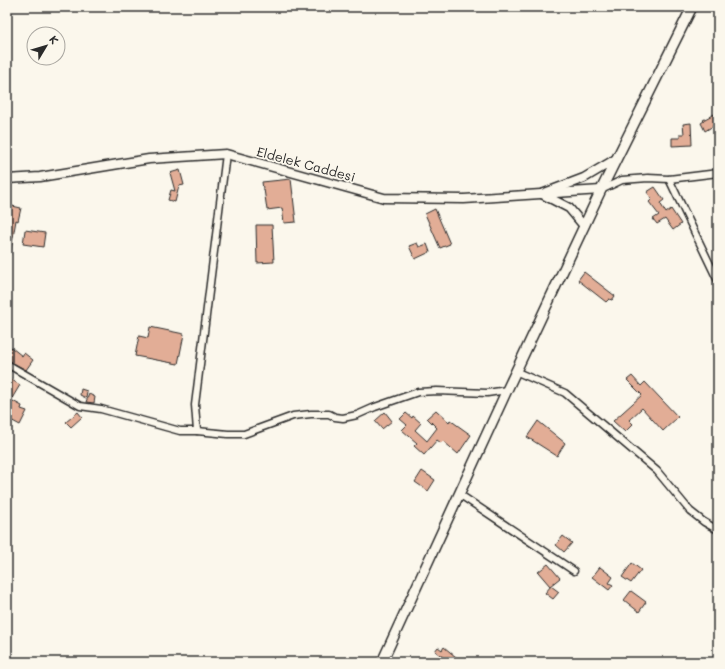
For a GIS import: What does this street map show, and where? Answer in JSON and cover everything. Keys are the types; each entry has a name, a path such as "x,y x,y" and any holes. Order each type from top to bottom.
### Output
{"main road":[{"path":"382,662 506,390 600,190 691,9"}],"street":[{"path":"197,431 195,405 226,154"},
{"name":"Eldelek Caddesi","path":"7,180 40,177 148,159 226,154 384,198 464,199 600,190"},
{"path":"542,194 584,178 616,159"},
{"path":"600,190 622,180 648,178 669,179 718,173"},
{"path":"669,179 718,281"},
{"path":"542,194 569,208 584,226"},
{"path":"7,364 60,393 80,406 101,409 180,431 244,434 293,416 330,414 335,417 343,418 357,415 418,392 437,391 487,393 506,390"},
{"path":"516,371 565,393 657,471 690,510 704,522 718,530"},
{"path":"458,494 574,571"}],"building":[{"path":"718,112 718,123 705,131 701,123 704,121 703,120"},
{"path":"691,123 692,145 672,146 672,138 680,138 680,134 684,134 683,124"},
{"path":"180,170 184,185 179,186 175,202 168,200 171,190 175,191 170,173"},
{"path":"291,179 296,222 284,223 282,208 267,210 262,182"},
{"path":"655,187 664,200 660,203 666,213 671,209 681,224 673,230 665,219 657,224 653,219 659,215 649,202 652,199 647,192"},
{"path":"8,205 21,208 18,221 16,220 10,255 7,254"},
{"path":"435,209 450,244 440,248 425,214"},
{"path":"256,225 272,225 274,262 257,263"},
{"path":"25,230 45,233 43,247 23,244"},
{"path":"417,243 419,247 427,244 430,252 415,259 409,246"},
{"path":"584,272 615,296 612,300 609,299 606,302 578,280"},
{"path":"150,327 184,334 178,364 135,356 139,336 148,338"},
{"path":"7,344 22,356 24,353 33,360 26,370 7,360"},
{"path":"632,376 641,386 645,382 678,417 663,431 642,408 629,420 633,424 625,432 613,421 642,395 627,380"},
{"path":"7,377 20,385 11,400 22,406 21,409 27,411 20,425 7,418"},
{"path":"81,389 87,391 86,398 80,395"},
{"path":"89,394 95,397 94,403 86,402"},
{"path":"436,410 449,422 450,420 471,435 458,454 443,441 441,443 437,440 424,455 414,446 417,443 402,430 407,425 400,419 406,413 412,418 413,416 421,423 415,430 427,441 437,428 427,418"},
{"path":"78,412 82,417 71,427 66,422"},
{"path":"385,412 392,421 382,429 375,421"},
{"path":"538,421 565,443 557,456 527,437"},
{"path":"422,471 435,480 428,491 415,482"},
{"path":"563,536 572,543 564,552 556,545"},
{"path":"632,563 641,570 631,583 622,577"},
{"path":"548,564 560,578 550,586 538,572"},
{"path":"600,567 613,577 609,583 613,585 609,590 592,577"},
{"path":"551,586 559,592 553,599 545,593"},
{"path":"631,591 646,602 639,612 624,600"},
{"path":"438,647 442,650 444,647 462,662 449,662 435,651"}]}
